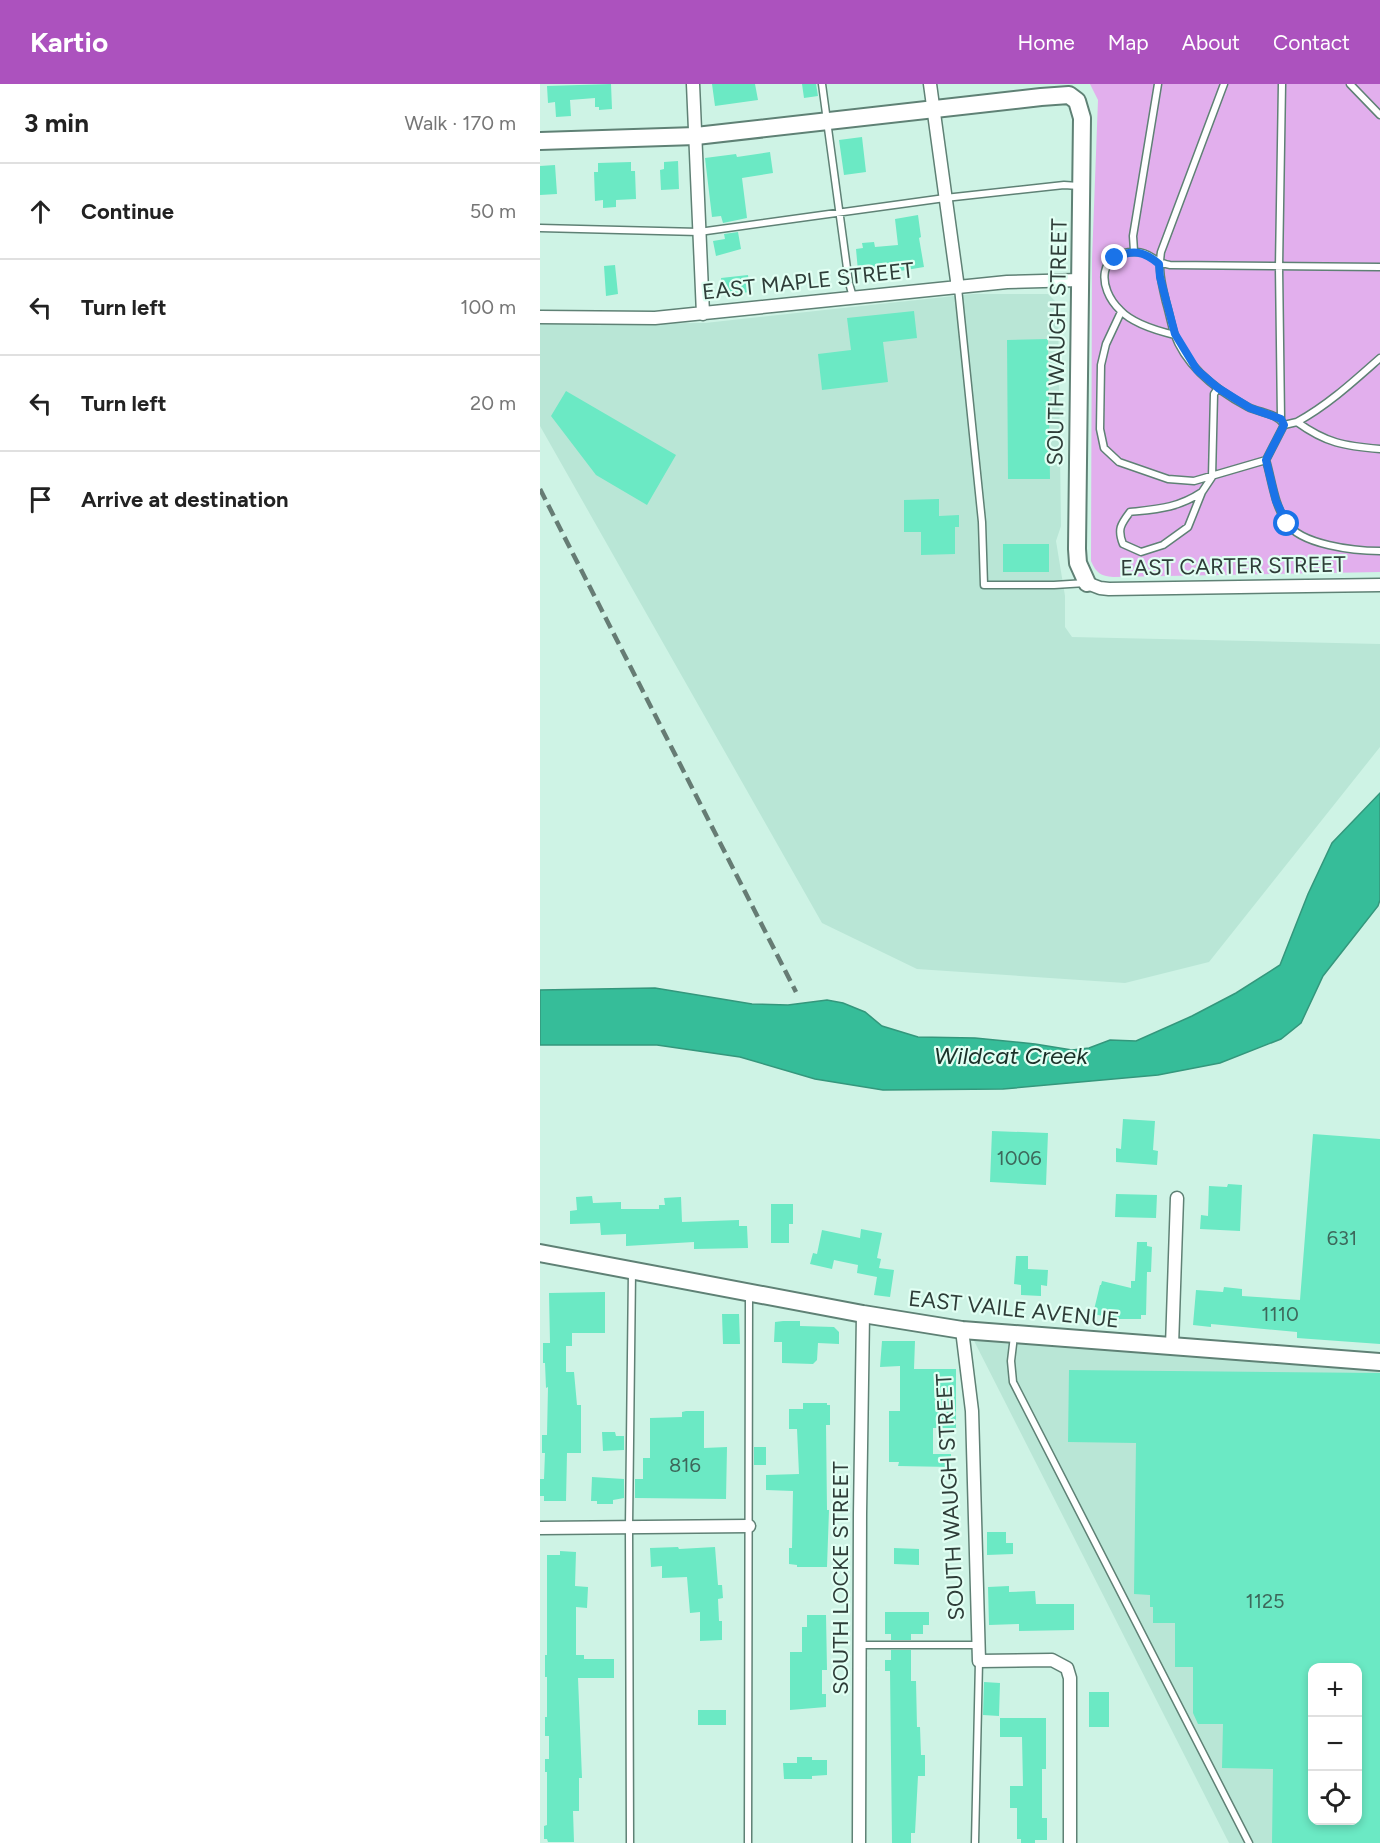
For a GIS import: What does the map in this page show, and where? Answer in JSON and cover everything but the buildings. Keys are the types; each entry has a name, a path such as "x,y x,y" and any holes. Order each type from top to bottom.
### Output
{"street":[{"path":"693,84 703,314"},
{"path":"930,84 958,288"},
{"name":"SOUTH WAUGH STREET","path":"933,110 1041,97 1068,96 1077,101 1082,118 1077,549 1078,563 1087,583"},
{"path":"540,141 696,136 933,110"},
{"name":"EAST MAPLE STREET","path":"540,317 655,318 1007,282 1080,280"},
{"name":"EAST CARTER STREET","path":"1087,583 1109,590 1380,585"},
{"path":"1172,1347 1177,1198"},
{"name":"EAST VAILE AVENUE","path":"540,1253 863,1314 962,1330 1380,1362"},
{"name":"SOUTH LOCKE STREET","path":"860,1843 860,1514 863,1314"},
{"name":"SOUTH WAUGH STREET","path":"962,1330 972,1411 979,1661"},
{"path":"540,1528 749,1526"},
{"path":"979,1661 1052,1660 1067,1668 1070,1678 1070,1843"}],"lane":[{"path":"822,84 853,297"},
{"path":"1134,251 1133,236 1158,84"},
{"path":"1224,84 1161,252 1160,277 1175,334 1197,370 1218,388 1250,408 1283,422 1297,422 1311,414 1346,389 1380,358"},
{"path":"1282,84 1280,267 1283,422 1266,460 1276,501 1287,524 1299,534 1315,541 1351,550 1380,551"},
{"path":"1350,84 1380,114"},
{"path":"540,228 699,232 945,198 1064,185 1081,186"},
{"path":"1175,334 1156,331 1121,312 1107,293 1104,283 1104,272 1108,264 1115,258 1134,251 1150,256 1159,264 1170,266 1380,267"},
{"path":"958,288 982,522 984,585 1087,583"},
{"path":"1121,312 1106,344 1101,364 1100,429 1104,448 1119,462 1168,479 1194,481 1266,460"},
{"path":"1202,492 1187,502 1170,507 1130,512 1120,525 1119,535 1123,544 1141,552 1163,545 1188,527 1202,492 1212,477 1214,394 1218,388"},
{"path":"1297,422 1316,436 1347,447 1380,449"},
{"path":"630,1843 629,1527 632,1270"},
{"path":"748,1843 749,1292"},
{"path":"1015,1334 1011,1361 1014,1382 1249,1843"},
{"path":"861,1645 978,1645"},
{"path":"975,1843 979,1661"}],"shaded area":[{"path":"1090,84 1380,84 1380,572 1113,577 1102,575 1095,568 1091,561 1092,260 1098,100"},
{"path":"973,294 1048,294 1058,304 1061,526 1056,541 1065,596 1065,627 1072,637 1380,644 1380,747 1209,962 1125,983 917,969 822,923 540,426 540,324 705,323"},
{"path":"969,1331 1380,1362 1380,1843 1229,1843"}],"water":[{"name":"Wildcat Creek","path":"1380,793 1380,900 1378,906 1323,976 1301,1023 1281,1039 1220,1063 1158,1075 1003,1089 883,1090 815,1079 740,1057 657,1045 540,1045 540,990 655,988 752,1004 788,1005 827,1000 843,1003 865,1012 882,1026 918,1037 975,1038 1072,1050 1089,1048 1110,1040 1136,1041 1236,993 1280,965 1308,894 1332,843"}],"railway":[{"path":"540,489 796,992"}],"route":[{"path":"1115,258 1124,253 1142,252 1159,264 1160,277 1175,334 1180,346 1197,370 1218,388 1250,408 1281,419 1284,425 1266,460 1276,501 1287,524"}]}
